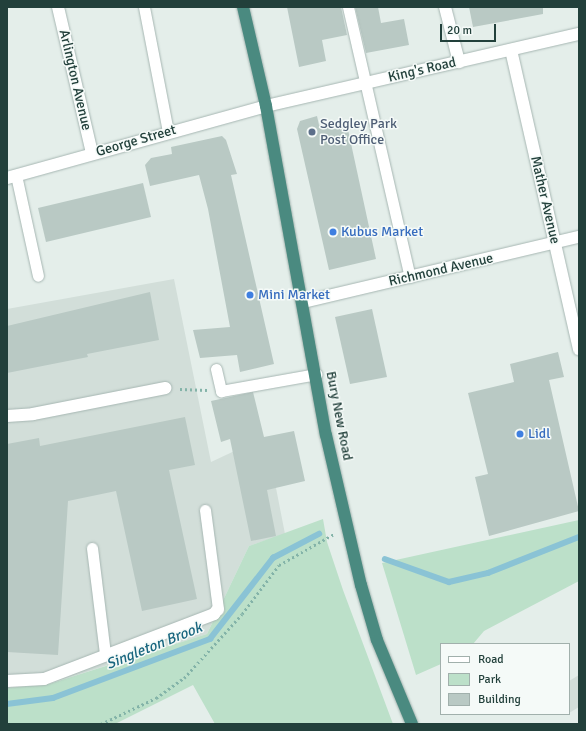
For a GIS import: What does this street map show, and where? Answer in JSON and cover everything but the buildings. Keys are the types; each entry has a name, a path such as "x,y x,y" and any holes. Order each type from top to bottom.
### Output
{"highway":[{"name":"Bury New Road","path":"243,7 266,106 303,302 326,435 361,585 377,640 412,724"}],"street":[{"name":"Arlington Avenue","path":"58,7 92,153"},
{"path":"445,7 460,62"},
{"name":"King's Road","path":"266,106 579,34"},
{"name":"Mather Avenue","path":"511,50 579,349"},
{"name":"George Street","path":"11,176 266,106"},
{"name":"Richmond Avenue","path":"303,302 579,237"},
{"path":"7,416 33,414 165,388"},
{"path":"7,681 44,678 214,614 218,609"}],"lane":[{"path":"144,7 168,132"},
{"path":"348,7 410,277"},
{"path":"11,176 38,276"},
{"path":"216,369 221,391 316,374"},
{"path":"205,510 218,609"},
{"path":"92,548 105,654"}],"path":[{"path":"165,388 221,391"},
{"path":"101,724 156,698 184,678 242,614 279,565 321,540"}],"shaded area":[{"path":"174,279 211,462 243,447 276,488 285,534 249,546 207,634 48,684 7,688 7,309"},
{"path":"579,675 579,707 570,712 570,680"}],"green space":[{"path":"323,519 327,542 343,590 393,724 215,724 193,685 115,724 7,724 7,688 49,684 207,634 249,546"},
{"path":"579,520 579,581 484,631 474,643 440,643 440,664 416,675 382,563"}],"waterway":[{"name":"Singleton Brook","path":"7,704 53,698 210,639 273,558 319,534"},
{"name":"Singleton Brook","path":"385,559 449,582 488,573 579,537"}],"place":[{"name":"Sedgley Park Post Office","path":"312,132"},
{"name":"Kubus Market","path":"333,232"},
{"name":"Mini Market","path":"250,295"},
{"name":"Lidl","path":"520,434"}]}
